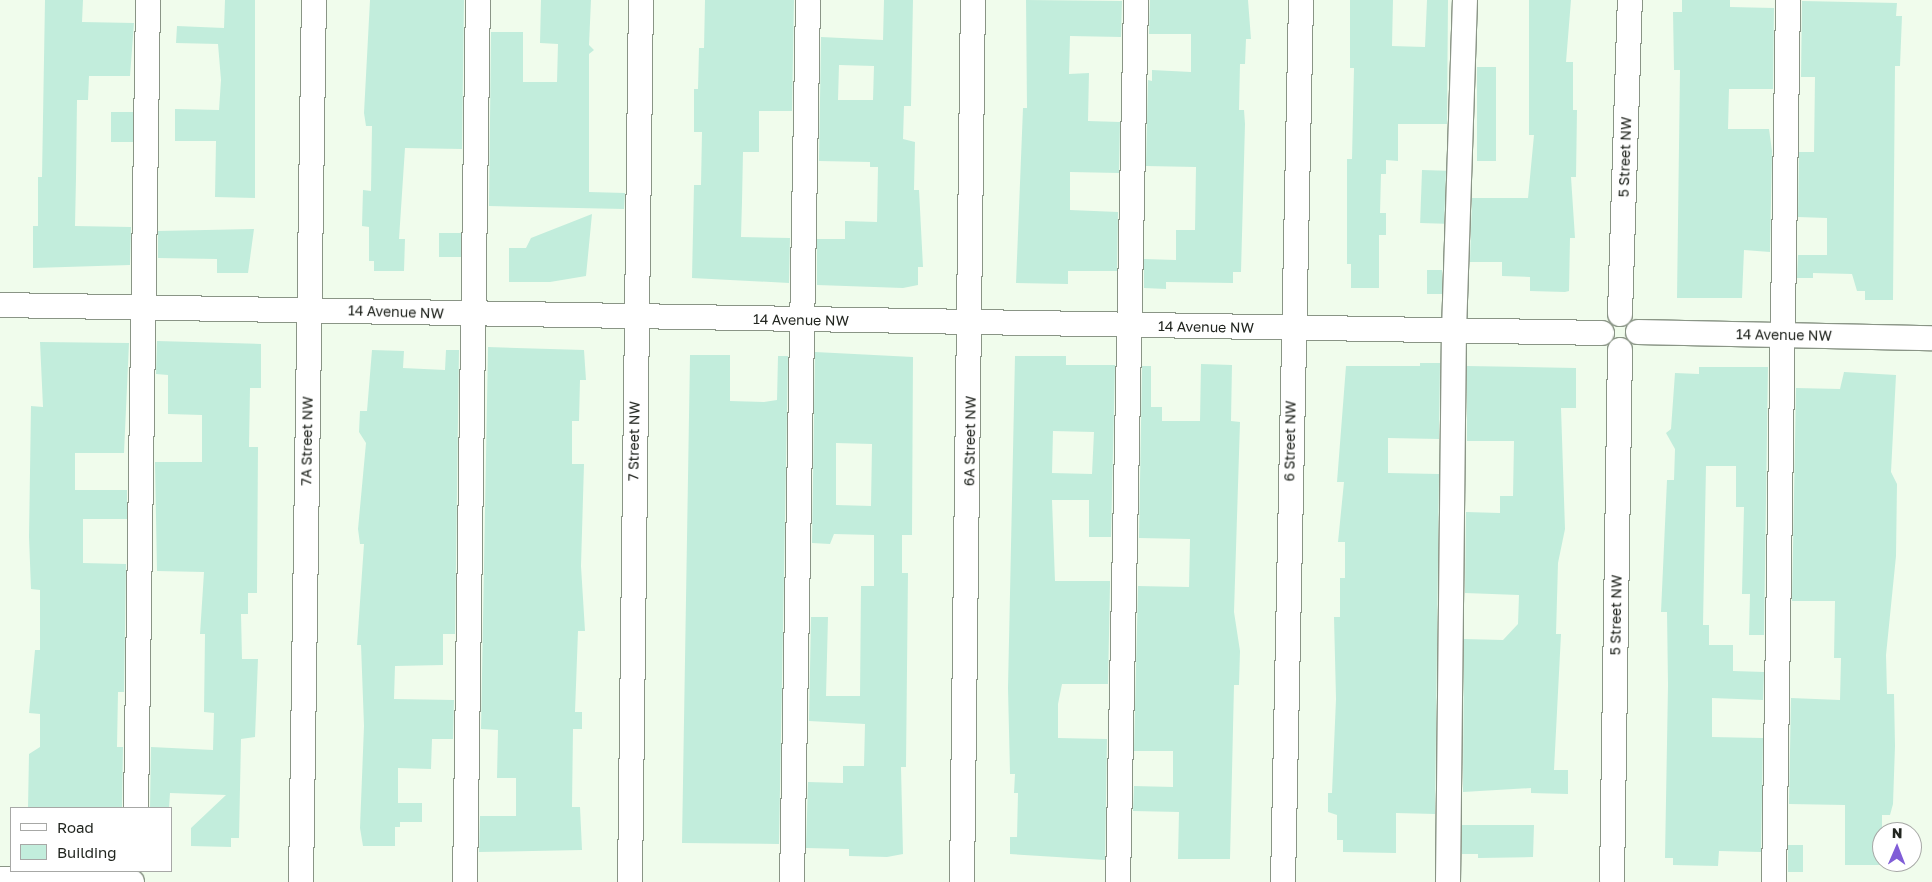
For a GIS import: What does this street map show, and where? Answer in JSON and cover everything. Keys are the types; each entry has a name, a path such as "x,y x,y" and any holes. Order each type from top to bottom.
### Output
{"street":[{"path":"136,807 145,307 148,0"},
{"name":"7A Street NW","path":"301,882 314,0"},
{"path":"465,882 478,0"},
{"name":"7 Street NW","path":"630,882 640,0"},
{"path":"792,882 808,0"},
{"name":"6A Street NW","path":"962,882 972,323 973,0"},
{"path":"1118,882 1126,325 1136,0"},
{"name":"6 Street NW","path":"1283,882 1292,328 1301,0"},
{"path":"1448,882 1454,330 1465,0"},
{"name":"5 Street NW","path":"1620,314 1630,0"},
{"path":"1774,882 1785,335 1788,0"},
{"name":"14 Avenue NW","path":"0,305 309,309 635,318 1602,333"},
{"path":"1620,314 1635,321 1638,332 1634,343 1620,350 1610,347 1602,333 1609,317 1620,314"},
{"name":"14 Avenue NW","path":"1638,332 1932,338"},
{"name":"5 Street NW","path":"1611,882 1620,350"},
{"path":"0,879 132,882"}],"building":[{"path":"45,0 83,0 82,22 134,23 130,76 89,76 88,100 77,100 75,226 131,227 130,265 33,268 33,226 38,226 38,177 42,177"},
{"path":"225,0 255,0 255,198 215,197 216,141 175,141 175,109 219,110 221,80 218,44 176,43 177,26 224,28"},
{"path":"370,0 464,0 462,149 405,148 399,239 405,239 404,271 374,271 374,261 369,261 369,227 362,226 363,190 371,191 372,126 366,126 364,113"},
{"path":"541,0 591,0 589,45 594,50 589,54 589,192 625,193 624,209 489,206 491,32 523,32 523,82 557,82 558,44 540,43"},
{"path":"705,0 794,0 792,111 759,111 759,152 743,152 741,237 790,238 789,283 692,278 694,185 701,185 702,132 694,132 694,89 698,89 699,48 704,48"},
{"path":"884,0 913,0 911,106 904,106 903,139 915,142 914,190 919,190 923,267 918,267 918,285 903,288 817,285 817,239 845,239 845,221 877,222 878,167 870,167 870,162 819,161 821,37 883,40","holes":["839,65 874,66 873,100 838,100"]},
{"path":"1026,0 1122,1 1121,37 1070,36 1069,74 1089,73 1088,121 1120,122 1119,173 1070,172 1070,210 1118,212 1117,271 1068,271 1068,284 1016,283 1023,108 1027,108"},
{"path":"1150,0 1248,0 1251,39 1246,39 1245,64 1240,64 1239,110 1244,110 1245,124 1241,272 1233,272 1233,283 1166,282 1166,289 1144,288 1144,259 1176,260 1176,230 1195,230 1196,167 1146,166 1148,80 1152,81 1152,70 1191,72 1191,34 1149,34"},
{"path":"1350,0 1393,0 1392,46 1425,47 1427,0 1448,0 1447,124 1398,124 1398,161 1386,160 1386,174 1381,174 1380,213 1386,213 1386,235 1379,235 1379,288 1351,288 1351,264 1347,264 1347,159 1352,159 1354,68 1350,68"},
{"path":"1529,0 1571,0 1566,62 1573,62 1573,110 1577,110 1576,177 1571,177 1575,238 1570,238 1569,291 1565,292 1530,291 1530,277 1502,276 1502,262 1470,262 1472,198 1528,198 1534,135 1529,135"},
{"path":"1682,0 1730,0 1730,7 1774,8 1773,89 1729,89 1728,129 1769,129 1772,151 1770,252 1744,250 1742,298 1677,298 1680,70 1674,70 1673,12 1682,12"},
{"path":"1802,1 1897,3 1896,16 1902,16 1900,66 1895,66 1893,300 1865,300 1865,291 1857,291 1852,274 1813,273 1813,278 1797,278 1798,255 1827,255 1827,218 1798,217 1799,152 1814,152 1815,77 1801,77"},
{"path":"1477,67 1496,67 1496,161 1477,161"},
{"path":"111,112 133,112 133,142 111,142"},
{"path":"1422,170 1446,171 1444,224 1420,223"},
{"path":"592,214 586,276 550,282 509,282 509,248 526,248 531,238"},
{"path":"254,229 248,273 217,273 217,259 158,258 158,231"},
{"path":"439,233 461,233 461,257 439,257"},
{"path":"1427,270 1442,270 1442,294 1427,294"},
{"path":"157,341 261,344 261,388 250,388 249,447 258,447 257,593 248,593 248,614 241,614 242,659 258,659 255,737 241,739 239,838 231,838 231,847 191,846 191,828 226,795 170,793 169,807 150,807 151,747 213,750 214,713 204,712 205,634 200,634 204,572 157,571 155,462 202,462 202,415 168,414 168,375 156,374"},
{"path":"40,342 129,343 124,453 75,453 75,490 127,490 127,519 83,519 83,563 126,564 124,692 118,692 117,747 123,747 122,807 28,807 29,754 40,747 40,714 29,713 35,650 40,650 40,590 31,589 29,537 31,406 43,407"},
{"path":"488,347 584,350 586,380 580,380 579,421 572,421 572,464 584,464 581,566 585,631 578,631 575,712 582,712 582,729 573,729 572,807 580,807 582,850 479,852 480,816 516,816 516,778 497,778 498,730 481,729"},
{"path":"372,350 404,351 403,368 445,370 446,350 459,350 455,634 443,634 443,665 395,666 394,699 454,700 453,739 432,739 431,769 398,768 398,803 422,803 422,822 400,822 400,827 395,827 395,846 363,846 360,828 364,726 361,645 357,645 364,544 360,544 358,529 366,443 359,432 360,411 367,411"},
{"path":"815,352 913,357 912,535 902,535 902,573 908,573 906,767 901,767 903,854 887,857 849,856 849,849 806,848 808,782 843,783 843,766 864,766 865,724 809,721 811,617 828,617 826,696 860,696 861,586 874,586 874,535 834,534 830,544 812,543","holes":["836,443 872,444 871,506 836,505"]},
{"path":"690,355 730,355 730,401 764,402 777,400 778,356 788,356 779,844 682,843"},
{"path":"1015,356 1066,356 1066,365 1115,365 1111,537 1089,537 1089,500 1052,500 1055,581 1110,581 1108,684 1062,684 1058,704 1058,738 1107,739 1105,860 1010,854 1010,837 1017,837 1018,793 1014,793 1015,774 1010,774 1008,688","holes":["1053,431 1094,432 1092,474 1052,473"]},
{"path":"1420,363 1440,363 1439,439 1388,438 1388,473 1439,474 1435,814 1396,813 1396,853 1343,852 1343,840 1337,840 1337,815 1328,812 1328,793 1332,793 1336,699 1334,617 1340,617 1340,578 1345,578 1345,542 1338,542 1344,482 1337,482 1346,366 1420,366"},
{"path":"1201,364 1232,365 1231,421 1240,422 1234,612 1240,651 1239,685 1234,685 1230,859 1178,859 1179,812 1133,811 1134,786 1173,787 1173,751 1134,751 1138,586 1189,587 1190,539 1139,538 1142,366 1151,366 1151,407 1162,407 1162,421 1200,421"},
{"path":"1467,366 1576,368 1576,408 1561,408 1565,529 1558,563 1556,634 1561,634 1554,770 1568,770 1568,794 1531,793 1531,788 1463,792 1464,639 1503,640 1518,624 1519,595 1465,593 1466,512 1500,513 1500,496 1513,496 1514,441 1467,441"},
{"path":"1699,367 1768,367 1764,635 1749,635 1750,594 1742,594 1744,507 1736,507 1736,466 1706,466 1703,625 1709,625 1709,645 1733,645 1733,671 1764,672 1763,700 1712,698 1712,737 1763,738 1761,852 1719,851 1718,866 1673,865 1673,858 1665,858 1668,685 1667,612 1661,612 1667,480 1674,480 1675,449 1666,433 1671,429 1675,373 1699,374"},
{"path":"1844,372 1896,375 1891,472 1897,484 1896,556 1886,655 1887,694 1894,694 1893,804 1890,815 1882,815 1882,822 1872,822 1872,865 1845,865 1845,805 1789,804 1791,698 1840,700 1841,658 1834,658 1835,601 1792,601 1796,388 1840,389"},
{"path":"1462,825 1534,825 1533,857 1478,858 1478,854 1462,854"},
{"path":"1788,845 1803,845 1803,872 1788,872"}]}
